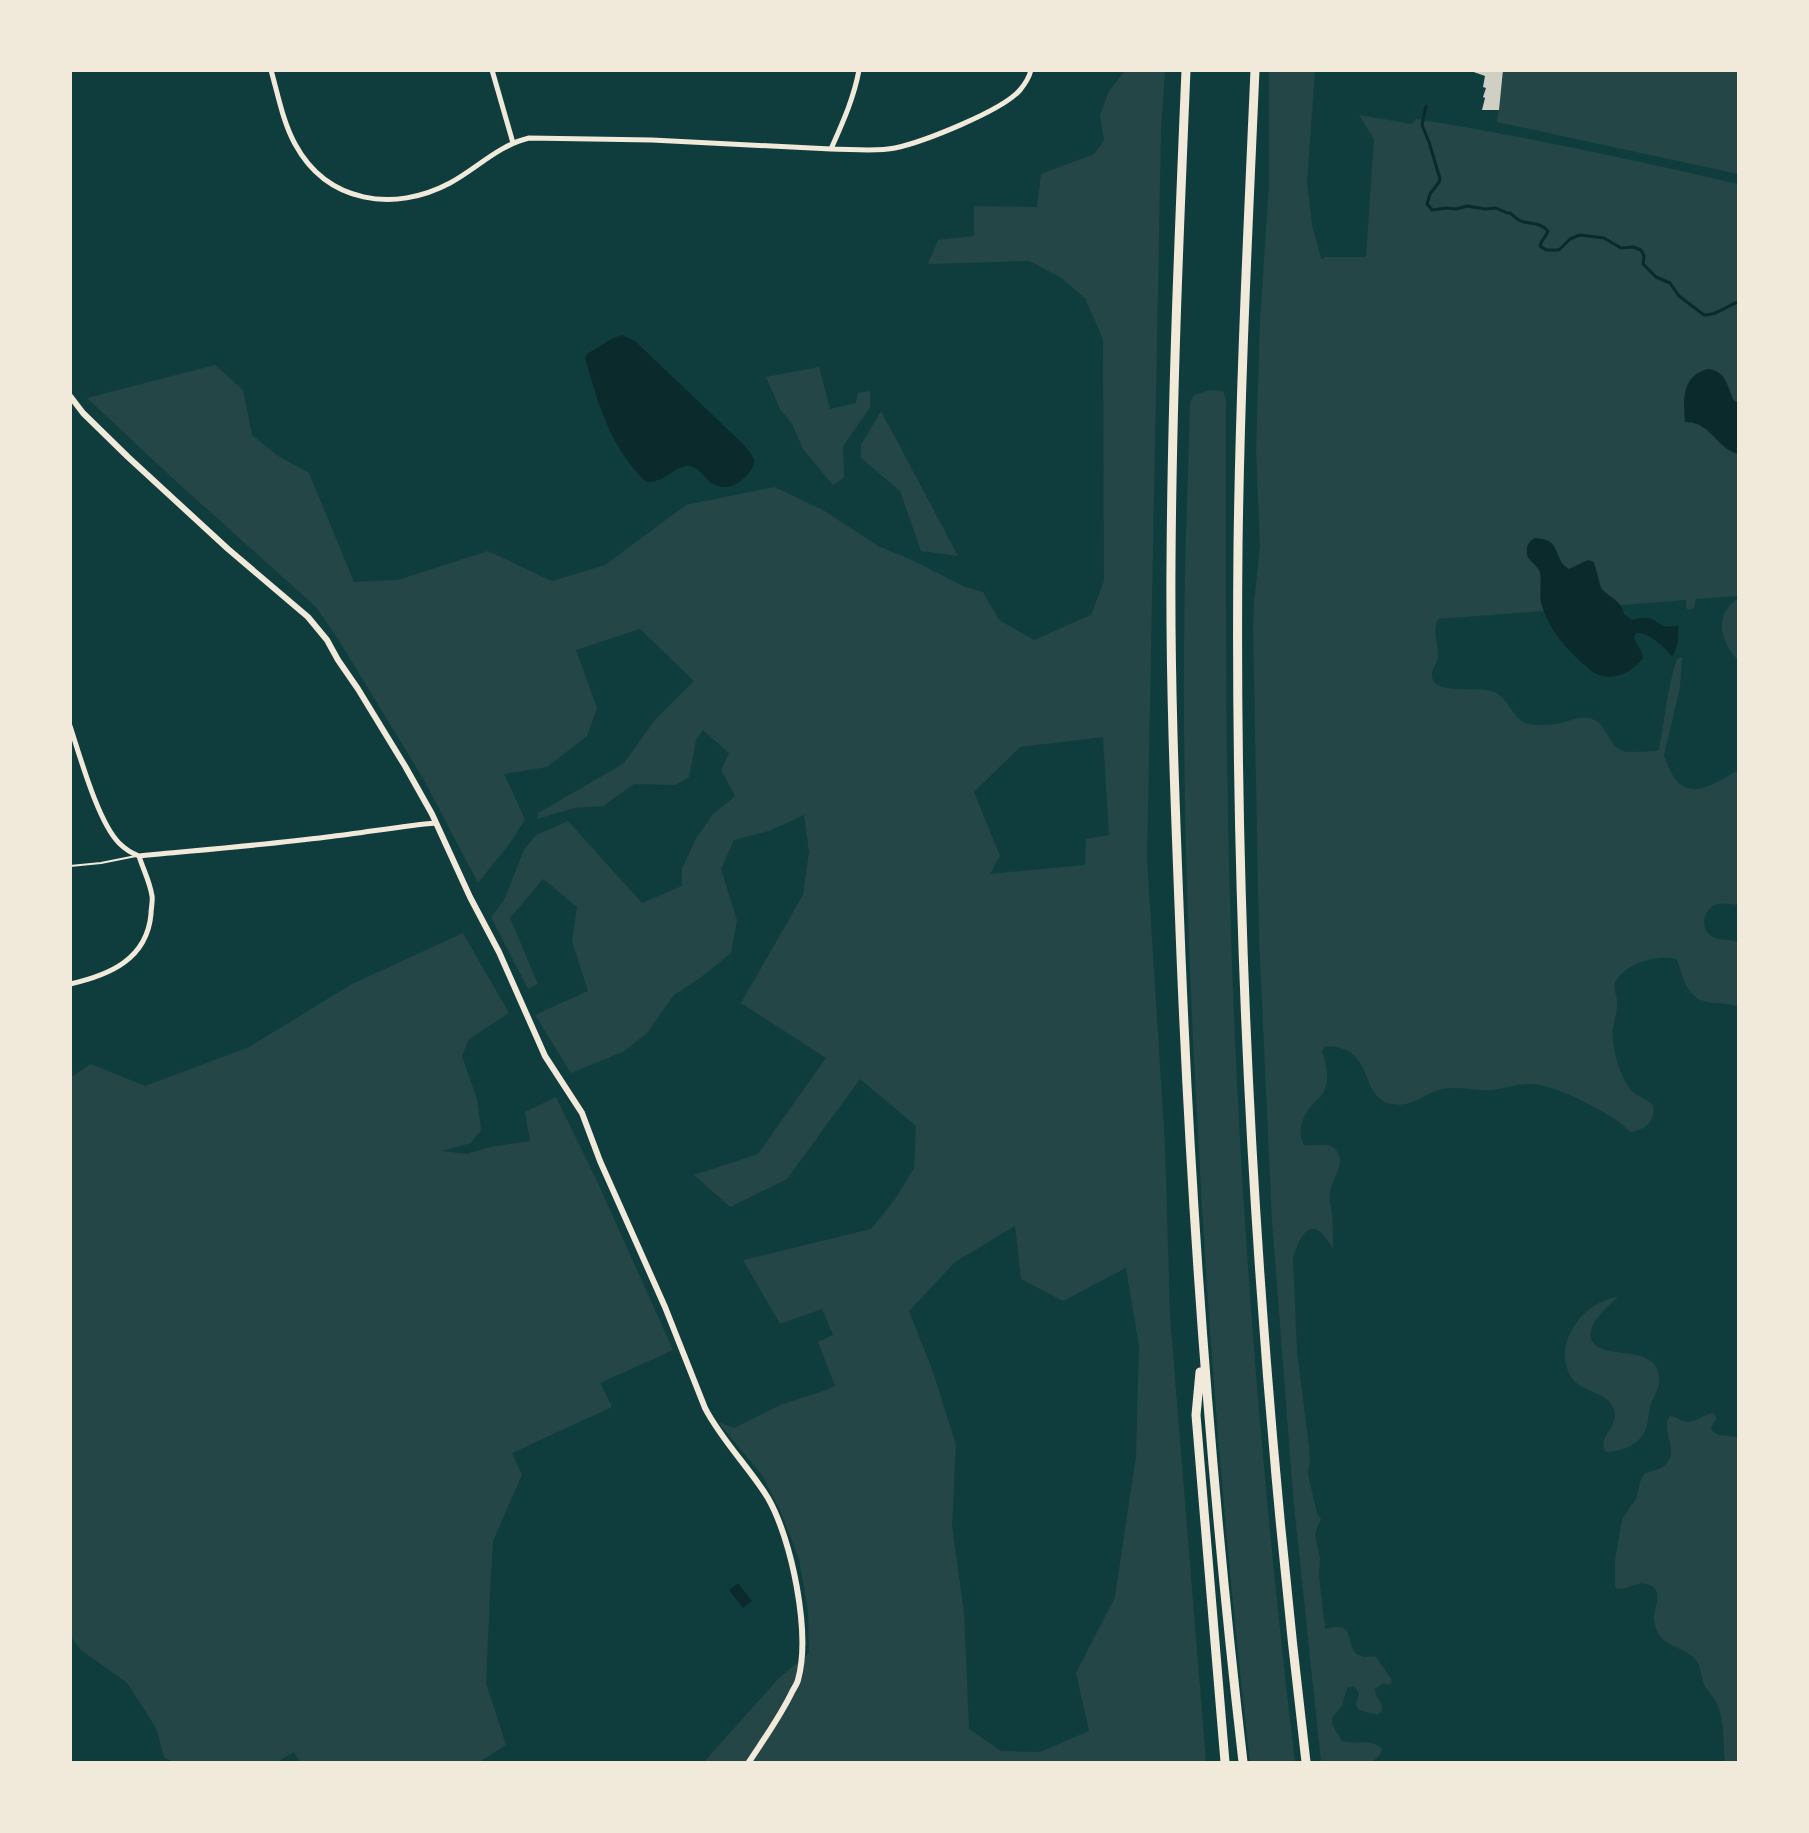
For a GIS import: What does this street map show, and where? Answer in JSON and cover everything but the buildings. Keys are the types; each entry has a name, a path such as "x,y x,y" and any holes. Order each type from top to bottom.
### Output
{"highway":[{"path":"1186,70 1174,376 1171,613 1175,800 1187,1101 1203,1349 1231,1660 1243,1762"},
{"path":"1255,70 1242,376 1238,549 1242,906 1248,1065 1265,1340 1284,1556 1306,1762"},
{"path":"1203,1349 1197,1414 1225,1762"}],"street":[{"path":"271,70 294,143 314,171 341,189 356,195 386,200 418,197 452,182 513,143 529,138 652,140 831,149 883,149 905,145 980,116 1010,99 1028,80 1031,70"},
{"path":"492,70 513,143"},
{"path":"831,149 849,107 859,70"},
{"path":"70,396 83,413 128,458 308,617 327,640 405,765 499,952 545,1056 582,1113 600,1161 665,1307 705,1408 712,1422 768,1500 789,1549 800,1612 803,1642 802,1663 798,1683 749,1762"},
{"path":"70,726 96,799 111,833 129,851 139,856 278,843 436,823"},
{"path":"70,984 89,980 124,964 146,938 152,897 139,856"}],"lane":[{"path":"70,866 139,856"}],"shaded area":[{"path":"1125,71 1165,71 1161,131 1147,859 1165,1145 1170,1316 1206,1762 704,1762 779,1678 809,1653 808,1611 799,1559 779,1508 762,1475 718,1422 734,1428 780,1405 835,1386 818,1342 833,1335 822,1309 780,1324 743,1260 871,1229 896,1198 914,1168 916,1126 860,1079 787,1179 730,1207 694,1175 758,1154 826,1058 741,1003 803,895 809,852 804,815 769,831 734,840 721,869 737,920 731,953 674,995 647,1033 623,1052 571,1073 535,1015 588,991 572,941 577,907 543,879 510,918 538,984 528,989 491,917 504,900 524,850 536,835 568,821 642,903 682,886 682,868 697,837 713,814 735,796 721,770 729,753 703,730 696,740 689,777 676,785 634,784 603,806 574,808 537,819 538,813 623,764 655,720 694,681 640,629 576,650 597,708 587,736 547,767 504,774 525,819 510,843 478,883 424,780 338,639 315,606 87,398 215,365 243,390 252,435 278,456 309,473 354,582 398,580 488,551 552,581 605,565 686,505 774,487 823,510 878,546 912,560 965,587 983,592 999,620 1034,640 1091,615 1104,581 1103,339 1085,298 1060,277 1029,261 928,264 938,240 974,236 974,206 1037,207 1041,174 1094,154 1104,141 1100,115 1109,91","holes":["1103,737 1109,835 1086,839 1085,865 990,874 1000,856 974,792 1020,747","1015,1226 1021,1279 1063,1301 1126,1268 1139,1346 1136,1456 1115,1597 1076,1673 1089,1731 1040,1752 1001,1751 969,1729 964,1612 952,1526 956,1445 933,1372 909,1311 955,1262"]},
{"path":"1269,71 1315,71 1307,181 1312,225 1323,260 1324,257 1366,257 1374,139 1359,115 1412,124 1416,119 1497,133 1738,184 1738,596 1696,599 1694,608 1689,610 1686,608 1686,600 1438,619 1435,632 1438,658 1432,673 1433,681 1447,688 1496,693 1505,700 1523,722 1539,725 1561,723 1578,718 1592,719 1601,725 1614,745 1623,751 1656,751 1659,749 1668,692 1677,659 1682,657 1680,688 1664,755 1671,773 1680,784 1695,789 1710,785 1738,771 1738,905 1724,903 1711,907 1704,924 1705,929 1714,938 1738,942 1738,1007 1706,1001 1694,996 1683,979 1676,959 1650,959 1633,966 1619,976 1615,983 1617,1004 1613,1028 1616,1058 1631,1090 1653,1105 1654,1111 1649,1123 1636,1131 1631,1132 1595,1107 1572,1096 1538,1085 1524,1084 1489,1090 1449,1088 1406,1104 1392,1104 1381,1099 1374,1092 1360,1063 1352,1054 1341,1048 1325,1046 1322,1052 1327,1072 1325,1088 1302,1123 1301,1134 1304,1145 1328,1145 1335,1149 1340,1158 1330,1195 1333,1249 1320,1232 1314,1229 1309,1230 1300,1239 1293,1258 1297,1352 1310,1459 1308,1474 1317,1514 1321,1519 1315,1535 1320,1559 1319,1575 1325,1629 1336,1627 1347,1631 1355,1652 1363,1657 1376,1657 1392,1680 1388,1685 1384,1683 1375,1689 1382,1708 1377,1715 1358,1709 1356,1703 1359,1693 1354,1686 1347,1688 1342,1706 1332,1718 1332,1724 1342,1741 1373,1743 1382,1749 1380,1755 1372,1762 1321,1762 1293,1495 1272,1221 1259,937 1253,627 1260,545 1256,451 1260,321 1269,185"},
{"path":"1503,71 1738,71 1738,174 1497,122"},
{"path":"622,335 635,341 749,450 754,465 744,478 734,485 722,487 710,482 695,468 684,466 659,480 646,482 634,469 607,424 585,358 587,354"},
{"path":"819,367 830,409 856,403 858,393 870,391 870,408 843,446 844,478 833,485 803,449 792,424 780,409 766,377"},
{"path":"1708,369 1723,376 1734,401 1738,402 1738,454 1730,451 1701,426 1685,422 1686,389 1693,377"},
{"path":"1210,390 1223,391 1226,401 1228,838 1245,1225 1272,1548 1295,1762 1250,1762 1226,1527 1202,1213 1187,895 1184,623 1190,402 1194,395"},
{"path":"881,411 958,556 921,551 900,491 861,458 861,445"},
{"path":"1535,538 1550,542 1560,560 1569,569 1588,560 1594,562 1601,588 1618,602 1624,614 1632,620 1646,618 1664,626 1678,625 1678,642 1672,657 1651,637 1636,633 1634,637 1643,658 1629,671 1618,676 1605,677 1587,668 1563,643 1545,614 1541,602 1540,573 1527,556 1528,546"},
{"path":"1738,598 1738,660 1729,649 1723,635 1722,621 1730,605"},
{"path":"463,933 509,1013 469,1039 462,1056 477,1099 481,1130 471,1143 442,1151 467,1154 490,1147 530,1141 525,1112 556,1097 597,1181 673,1350 600,1383 612,1407 512,1453 522,1475 493,1541 486,1683 506,1745 479,1762 300,1762 294,1752 277,1762 172,1762 164,1757 156,1728 127,1683 81,1650 71,1637 71,1077 91,1064 145,1086 249,1047 352,984"},
{"path":"1618,1297 1595,1321 1591,1338 1596,1346 1605,1350 1641,1356 1651,1361 1658,1370 1659,1383 1642,1436 1628,1447 1606,1452 1604,1441 1614,1422 1614,1410 1606,1399 1575,1382 1566,1364 1565,1351 1574,1326 1583,1315 1605,1300"},
{"path":"1713,1413 1717,1418 1711,1427 1713,1432 1738,1438 1738,1762 1725,1762 1720,1711 1716,1701 1704,1685 1698,1662 1688,1653 1669,1644 1658,1633 1654,1620 1658,1597 1655,1589 1643,1583 1622,1589 1617,1589 1615,1586 1615,1561 1622,1519 1636,1499 1644,1474 1663,1467 1669,1459 1671,1447 1667,1422 1670,1416 1689,1422"},
{"path":"738,1583 752,1601 743,1608 729,1590"}],"waterway":[{"path":"1426,106 1422,125 1440,179 1430,194 1427,204 1432,210 1467,206 1496,208 1510,213 1518,220 1545,228 1548,231 1540,246 1546,250 1559,250 1570,239 1580,235 1604,238 1621,248 1633,247 1641,250 1644,256 1643,264 1656,277 1670,283 1679,296 1704,315 1717,312 1738,302"}]}
